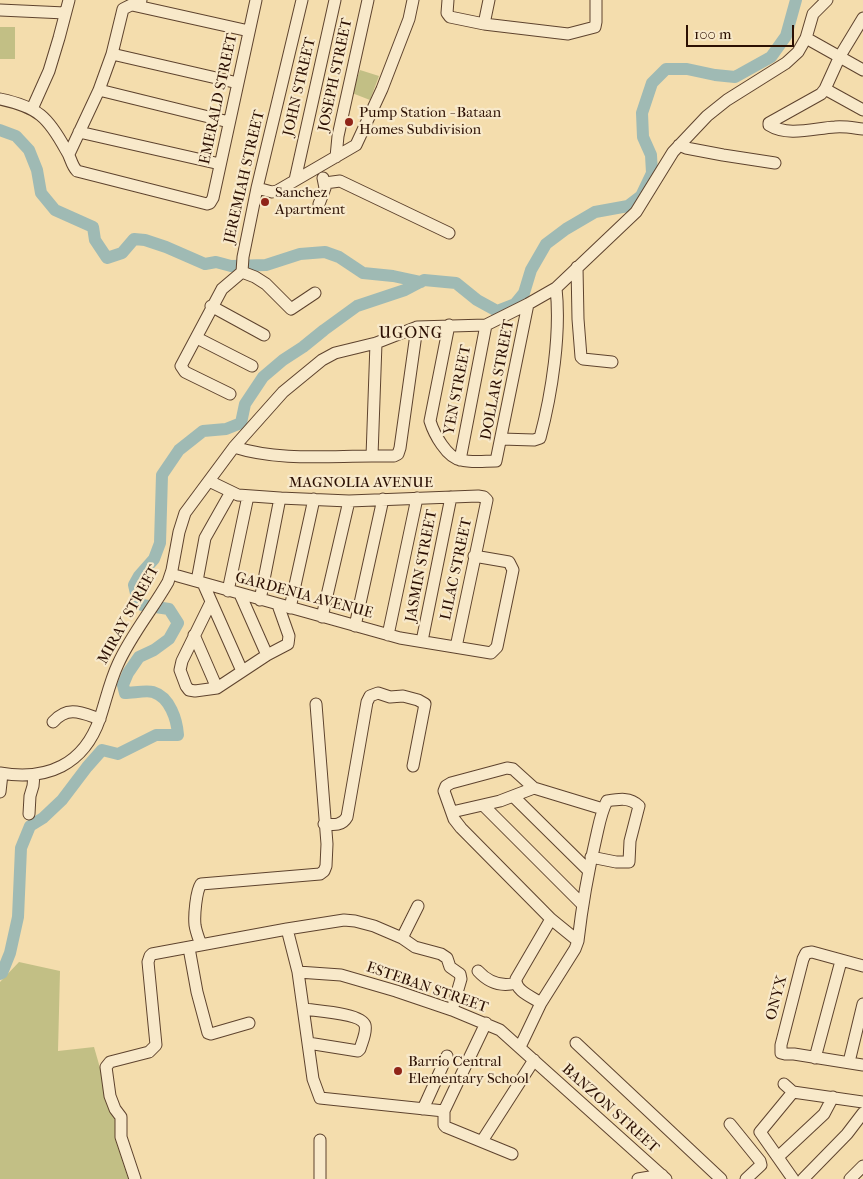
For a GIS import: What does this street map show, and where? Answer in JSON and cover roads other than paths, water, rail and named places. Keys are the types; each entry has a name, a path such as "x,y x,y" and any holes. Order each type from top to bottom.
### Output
{"street":[{"path":"32,109 49,71 60,38 69,0"},
{"name":"EMERALD STREET","path":"68,154 73,167 77,171 206,204 210,203 213,198 256,0"},
{"name":"JEREMIAH STREET","path":"242,267 256,188 302,0"},
{"name":"JOHN STREET","path":"295,180 335,0"},
{"name":"JOSEPH STREET","path":"336,157 338,136 368,0"},
{"path":"256,188 272,192 284,188 354,147 382,89 409,20 413,0"},
{"path":"448,0 447,13 450,17 484,24 568,34 595,27 596,0"},
{"path":"484,24 489,0"},
{"path":"486,325 556,288 636,212 665,163 679,145 707,116 727,100 786,63 798,52 806,38 813,14 828,0"},
{"path":"68,154 99,90 112,54 123,9 136,3 249,31"},
{"path":"0,10 65,13"},
{"path":"861,25 840,56 821,94 769,125 775,128 795,131 836,127 863,129"},
{"path":"806,38 863,70"},
{"path":"112,54 238,83"},
{"path":"825,89 863,110"},
{"path":"99,90 229,122"},
{"path":"0,99 32,109 44,118 53,127 68,154"},
{"path":"79,132 220,164"},
{"path":"679,145 686,148 775,163"},
{"path":"317,168 325,183 319,204"},
{"path":"325,183 340,181 449,233"},
{"path":"230,394 181,369 211,306 225,285 242,267 266,284 292,309 315,293"},
{"path":"577,267 581,356 583,359 612,362"},
{"path":"501,439 534,440 540,438 553,372 557,312 556,288"},
{"name":"DOLLAR STREET","path":"460,460 496,461 528,304"},
{"path":"211,306 264,335"},
{"path":"449,325 430,422 434,434 448,452 454,458 460,460"},
{"name":"MIRAY STREET","path":"1,774 45,774 59,768 83,751 92,738 100,719 112,676 119,662 171,576 178,532 183,518 234,447 283,392 322,360 335,353 376,343 417,327 486,325"},
{"name":"YEN STREET","path":"460,460 486,325"},
{"path":"234,447 261,455 318,457 394,456 398,454 417,327"},
{"path":"197,338 252,366"},
{"path":"372,456 376,343"},
{"name":"MAGNOLIA AVENUE","path":"206,484 236,496 349,501 484,497"},
{"path":"236,496 205,538 200,582 242,671"},
{"path":"228,591 236,496"},
{"name":"JASMIN STREET","path":"422,641 451,497"},
{"name":"LILAC STREET","path":"456,647 487,500 484,497"},
{"path":"260,600 280,498"},
{"path":"388,635 417,498"},
{"path":"290,608 314,499"},
{"path":"355,626 383,499"},
{"path":"322,617 349,501"},
{"name":"GARDENIA AVENUE","path":"178,576 388,635 492,653 497,647 513,570 509,562 474,556"},
{"path":"240,594 267,655"},
{"path":"211,602 182,661 180,670 186,686 190,690 217,688 267,655 288,644 289,636 278,605"},
{"path":"194,635 217,688"},
{"path":"324,824 338,825 344,822 347,817 367,702 370,696 378,692 390,698 403,696 425,704 413,766"},
{"path":"202,945 195,926 199,886 320,874 324,871 326,866 326,844 316,704"},
{"path":"53,722 59,716 69,712 78,712 100,719"},
{"path":"578,941 551,919 461,828 454,819 444,791 446,786 451,783 507,768 513,769 534,788 603,809"},
{"path":"0,792 1,774"},
{"path":"30,814 30,796 34,775"},
{"path":"452,812 514,797 534,788"},
{"path":"514,797 589,871"},
{"path":"520,1047 541,1003 575,949 578,941 582,904 591,857 603,809 607,801 616,800 631,800 639,806 630,842 629,862 616,862 591,857"},
{"path":"483,806 582,904"},
{"path":"402,938 418,906"},
{"path":"541,1003 519,989 516,979 551,919"},
{"path":"135,1179 121,1137 121,1117 115,1109 110,1096 106,1067 110,1062 149,1052 156,1044 148,962 152,954 287,928 332,921 354,921 374,926 402,938 420,950 447,958 450,967 460,974 461,979 452,1010"},
{"path":"287,928 298,972 312,1079 320,1098 444,1110"},
{"path":"189,948 197,992 208,1033 211,1034 249,1023"},
{"name":"ONYX","path":"815,1058 781,1053 783,1034 802,959 806,953 812,952 841,961"},
{"path":"863,966 841,961 815,1058 863,1065"},
{"path":"478,971 486,979 494,983 504,985 516,983"},
{"name":"ESTEBAN STREET","path":"298,972 341,975 452,1010 500,1030 534,1060"},
{"path":"848,1062 863,1004"},
{"path":"304,1009 335,1013 359,1019 364,1023 365,1028 358,1051 308,1043"},
{"path":"486,1024 444,1110 444,1125 512,1154"},
{"path":"576,1043 720,1179"},
{"path":"423,1109 448,1056"},
{"path":"482,1141 534,1060"},
{"name":"BANZON STREET","path":"534,1060 664,1177"},
{"path":"793,1179 760,1132 789,1088 863,1102"},
{"path":"778,1157 824,1114 833,1097"},
{"path":"803,1179 848,1134 863,1113"},
{"path":"730,1124 760,1161 761,1165 759,1168 746,1179"},
{"path":"320,1140 320,1179"},
{"path":"850,1179 863,1166"},
{"path":"638,1179 664,1177"}],"waterway":[{"path":"0,974 10,953 18,917 21,848 30,826 43,818 62,800 102,750 118,754 156,735 178,735 172,710 164,699 150,691 125,693 123,685 128,673 139,657 154,650 169,639 178,623 169,609 142,605 137,598 134,585 139,576 154,559 160,543 162,475 179,450 203,431 226,429 241,423 245,404 263,377 283,360 357,306 405,290 424,280 456,283 477,300 497,311 515,304 524,293 531,270 546,244 566,229 595,212 628,206 641,196 652,173 651,155 643,137 642,113 652,83 666,69 687,69 735,77 771,57 786,36 796,0"},
{"path":"0,130 16,136 29,150 37,170 41,193 55,210 93,227 95,240 107,258 122,253 134,239 145,240 166,247 205,264 216,262 231,266 266,265 300,254 325,252 339,257 363,273 393,276 421,282"}],"place":[{"name":"Pump Station - Bataan Homes Subdivision","path":"349,122"},
{"name":"Sanchez Apartment","path":"265,202"},
{"name":"Barrio Central Elementary School","path":"398,1071"}],"district":[{"name":"UGONG","path":"411,334"}]}
